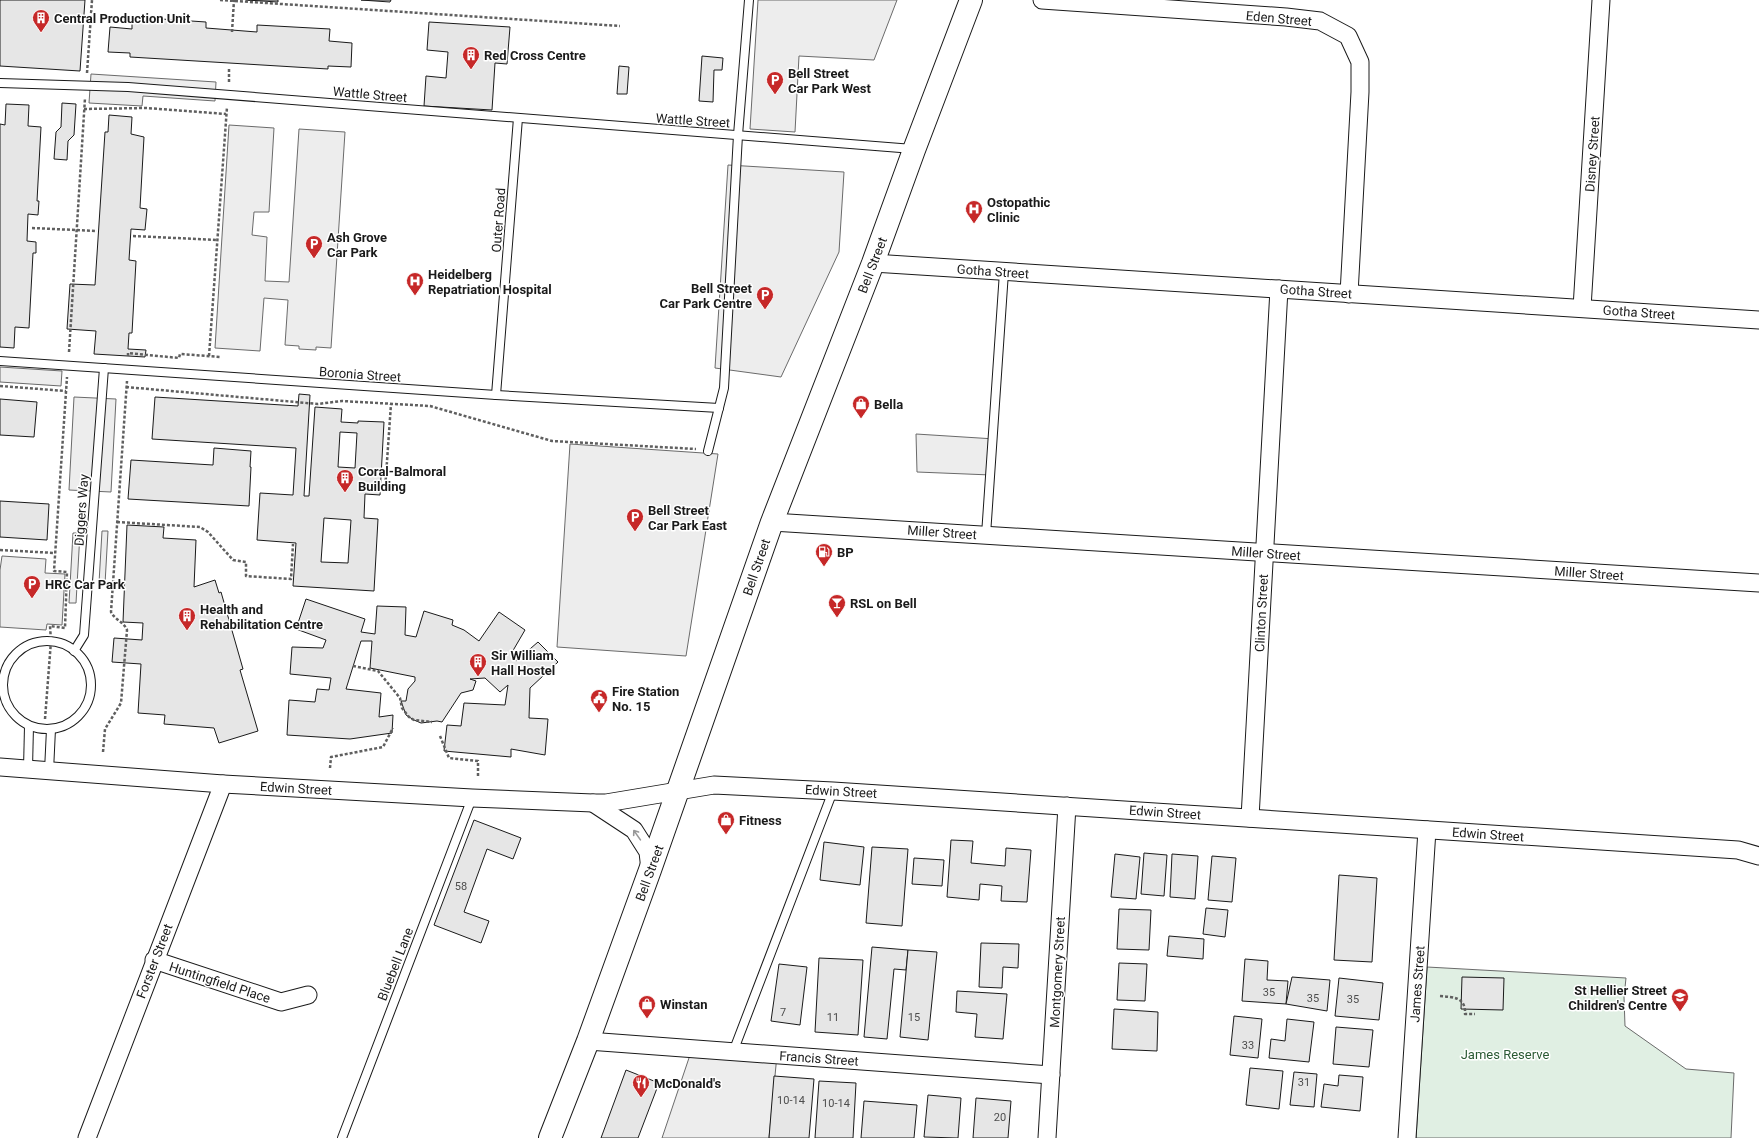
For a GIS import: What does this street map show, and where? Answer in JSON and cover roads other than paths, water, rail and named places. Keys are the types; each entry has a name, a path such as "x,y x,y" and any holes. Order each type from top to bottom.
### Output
{"highway":[{"name":"Bell Street","path":"550,1138 588,1041 650,870 772,522 873,263 971,0"}],"street":[{"name":"Eden Street","path":"1042,0 1286,17 1320,21 1348,36 1360,62 1360,92 1349,294"},
{"name":"Disney Street","path":"1582,308 1601,0"},
{"name":"Gotha Street","path":"873,263 1759,320"},
{"name":"Clinton Street","path":"1250,818 1279,289"},
{"name":"Miller Street","path":"772,522 1759,583"},
{"name":"Edwin Street","path":"0,767 223,784 472,798 593,803 606,803 714,785 833,791 1738,850 1759,856"},
{"name":"Forster Street","path":"87,1138 154,960 223,784"},
{"path":"593,803 634,830 648,852 650,870"},
{"name":"Montgomery Street","path":"1047,1138 1067,806"},
{"name":"James Street","path":"1407,1138 1427,830"},
{"name":"Edwin Street","path":"1738,850 1759,846"},
{"name":"Huntingfield Place","path":"154,960 281,1002 308,995"},
{"name":"Francis Street","path":"588,1041 1051,1076"}],"lane":[{"path":"708,451 724,388 738,135 749,0"},
{"name":"Wattle Street","path":"0,83 128,87 914,150"},
{"name":"Outer Road","path":"496,395 518,118"},
{"path":"986,535 1004,272"},
{"name":"Boronia Street","path":"0,361 496,395 719,408"},
{"name":"Diggers Way","path":"74,651 84,635 104,368"},
{"path":"51,641 63,644 74,651 84,662 90,676 90,691 86,705 77,717 65,725 51,729 29,726 18,718 9,708 4,695 3,681 6,668 14,656 24,648 37,642 51,641"},
{"path":"28,769 29,726"},
{"path":"49,771 51,729"},
{"path":"733,1052 833,791"},
{"name":"Bluebell Lane","path":"342,1138 472,798"}],"place":[{"name":"Central Production Unit","path":"41,33"},
{"name":"Red Cross Centre","path":"471,70"},
{"name":"Bell Street Car Park West","path":"775,95"},
{"name":"Ostopathic Clinic","path":"974,224"},
{"name":"Ash Grove Car Park","path":"314,259"},
{"name":"Heidelberg Repatriation Hospital","path":"415,296"},
{"name":"Bell Street Car Park Centre","path":"765,310"},
{"name":"Bella","path":"861,419"},
{"name":"Coral-Balmoral Building","path":"345,493"},
{"name":"Bell Street Car Park East","path":"635,532"},
{"name":"BP","path":"824,567"},
{"name":"HRC Car Park","path":"32,599"},
{"name":"RSL on Bell","path":"837,618"},
{"name":"Health and Rehabilitation Centre","path":"187,631"},
{"name":"Sir William Hall Hostel","path":"478,677"},
{"name":"Fire Station No. 15","path":"599,713"},
{"name":"Fitness","path":"726,835"},
{"name":"St Hellier Street Children's Centre","path":"1680,1012"},
{"name":"Winstan","path":"647,1019"},
{"name":"McDonald's","path":"641,1098"}],"park label":[{"name":"James Reserve","path":"1505,1054"}]}
